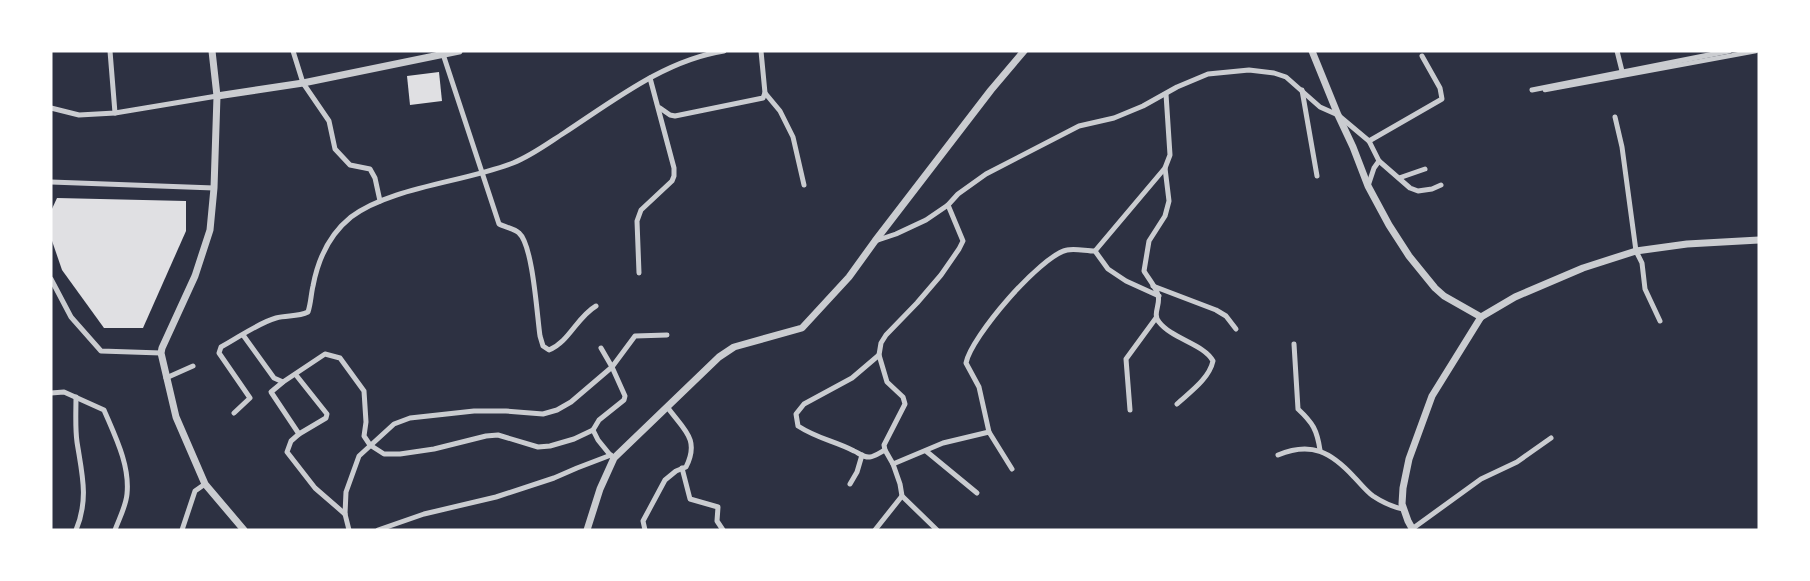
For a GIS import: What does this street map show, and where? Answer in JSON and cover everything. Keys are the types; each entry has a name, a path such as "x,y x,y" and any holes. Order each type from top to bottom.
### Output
{"street":[{"path":"110,51 115,113"},
{"path":"212,51 217,96 210,230 195,276 161,353 176,416 205,484 244,530"},
{"path":"293,51 303,83 329,121 335,149 350,165 370,169 380,201"},
{"path":"51,108 79,115 115,113 303,83 459,51"},
{"path":"234,413 250,398 219,353 221,347 269,320 309,312 321,257 349,219 380,201 482,174 529,156 650,78 703,54 724,51"},
{"path":"658,105 675,117 763,98 765,93 761,51"},
{"path":"378,530 425,514 496,497 612,457 668,408 719,357 734,347 802,328 849,277 991,90 1024,51"},
{"path":"1312,51 1368,186 1389,225 1409,256 1435,288 1481,317"},
{"path":"1617,51 1622,71"},
{"path":"1534,89 1729,51"},
{"path":"1534,89 1536,92 1756,51"},
{"path":"443,53 499,224 520,233 527,245 543,346 550,350 557,346 587,311 596,306"},
{"path":"1369,141 1441,99 1440,88 1422,56"},
{"path":"875,241 926,220 986,174 1079,126 1114,118 1208,74 1249,70 1286,77 1320,107 1338,115 1369,141 1379,161 1410,188 1418,191 1432,190 1441,185"},
{"path":"639,273 636,221 638,214 674,176 674,167 650,78"},
{"path":"1303,90 1317,176"},
{"path":"765,93 780,111 793,137 804,185"},
{"path":"1130,410 1126,359 1156,318 1159,296 1144,271 1149,241 1165,216 1169,201 1166,168 1170,155 1167,94"},
{"path":"1615,117 1622,147 1636,251 1642,263 1645,289 1660,321"},
{"path":"1368,186 1379,161"},
{"path":"1095,251 1166,168"},
{"path":"1399,178 1425,169"},
{"path":"51,182 214,188"},
{"path":"937,530 902,496 893,464 885,450 884,445 905,404 903,397 887,382 880,355 881,343 886,335 925,294 960,249 963,240 948,205"},
{"path":"1551,439 1517,462 1481,479 1413,530 1402,504 1409,458 1432,397 1481,317 1515,297 1583,268 1636,251 1687,244 1759,240"},
{"path":"1012,469 989,432 979,387 966,363 967,354 981,332 1031,274 1047,261 1067,250 1095,251"},
{"path":"1095,251 1108,269 1126,281 1159,296"},
{"path":"51,279 71,317 101,351 161,353"},
{"path":"1153,286 1216,310 1226,316 1236,329"},
{"path":"1156,318 1181,340 1209,354 1213,361 1212,367 1200,383 1177,404"},
{"path":"243,335 274,378 283,382"},
{"path":"349,530 345,514 346,492 359,456 394,424 410,418 474,411 543,414 557,410 571,402 612,367 635,336 667,335"},
{"path":"1294,344 1298,409 1311,421 1318,435 1320,450"},
{"path":"299,434 271,392 325,354 340,358 364,391 364,436 370,445 384,454 434,449 498,435 538,447 550,446 593,430 599,420 624,400 625,396 601,348"},
{"path":"880,355 852,378 804,404 796,414 798,426 822,439 869,457 885,450"},
{"path":"166,378 193,366"},
{"path":"296,375 327,414 326,418 291,441 287,452 315,488 345,514"},
{"path":"51,393 64,392 104,410 128,476 127,496 115,530"},
{"path":"76,397 76,440 83,471 84,498 76,530"},
{"path":"645,530 643,520 665,480 686,467 692,454 692,441 668,408"},
{"path":"593,430 612,457"},
{"path":"893,464 943,443 989,432"},
{"path":"1278,455 1290,450 1320,450 1343,465 1371,495 1403,509"},
{"path":"926,451 977,493"},
{"path":"850,484 862,455"},
{"path":"587,530 612,457"},
{"path":"682,468 690,499 718,507 717,521 723,530"},
{"path":"182,530 195,491 205,484"},
{"path":"875,530 902,496"}],"building":[{"path":"439,72 442,101 410,105 407,76"},
{"path":"57,198 186,201 186,231 143,328 104,328 62,270 51,238 51,211"}]}
